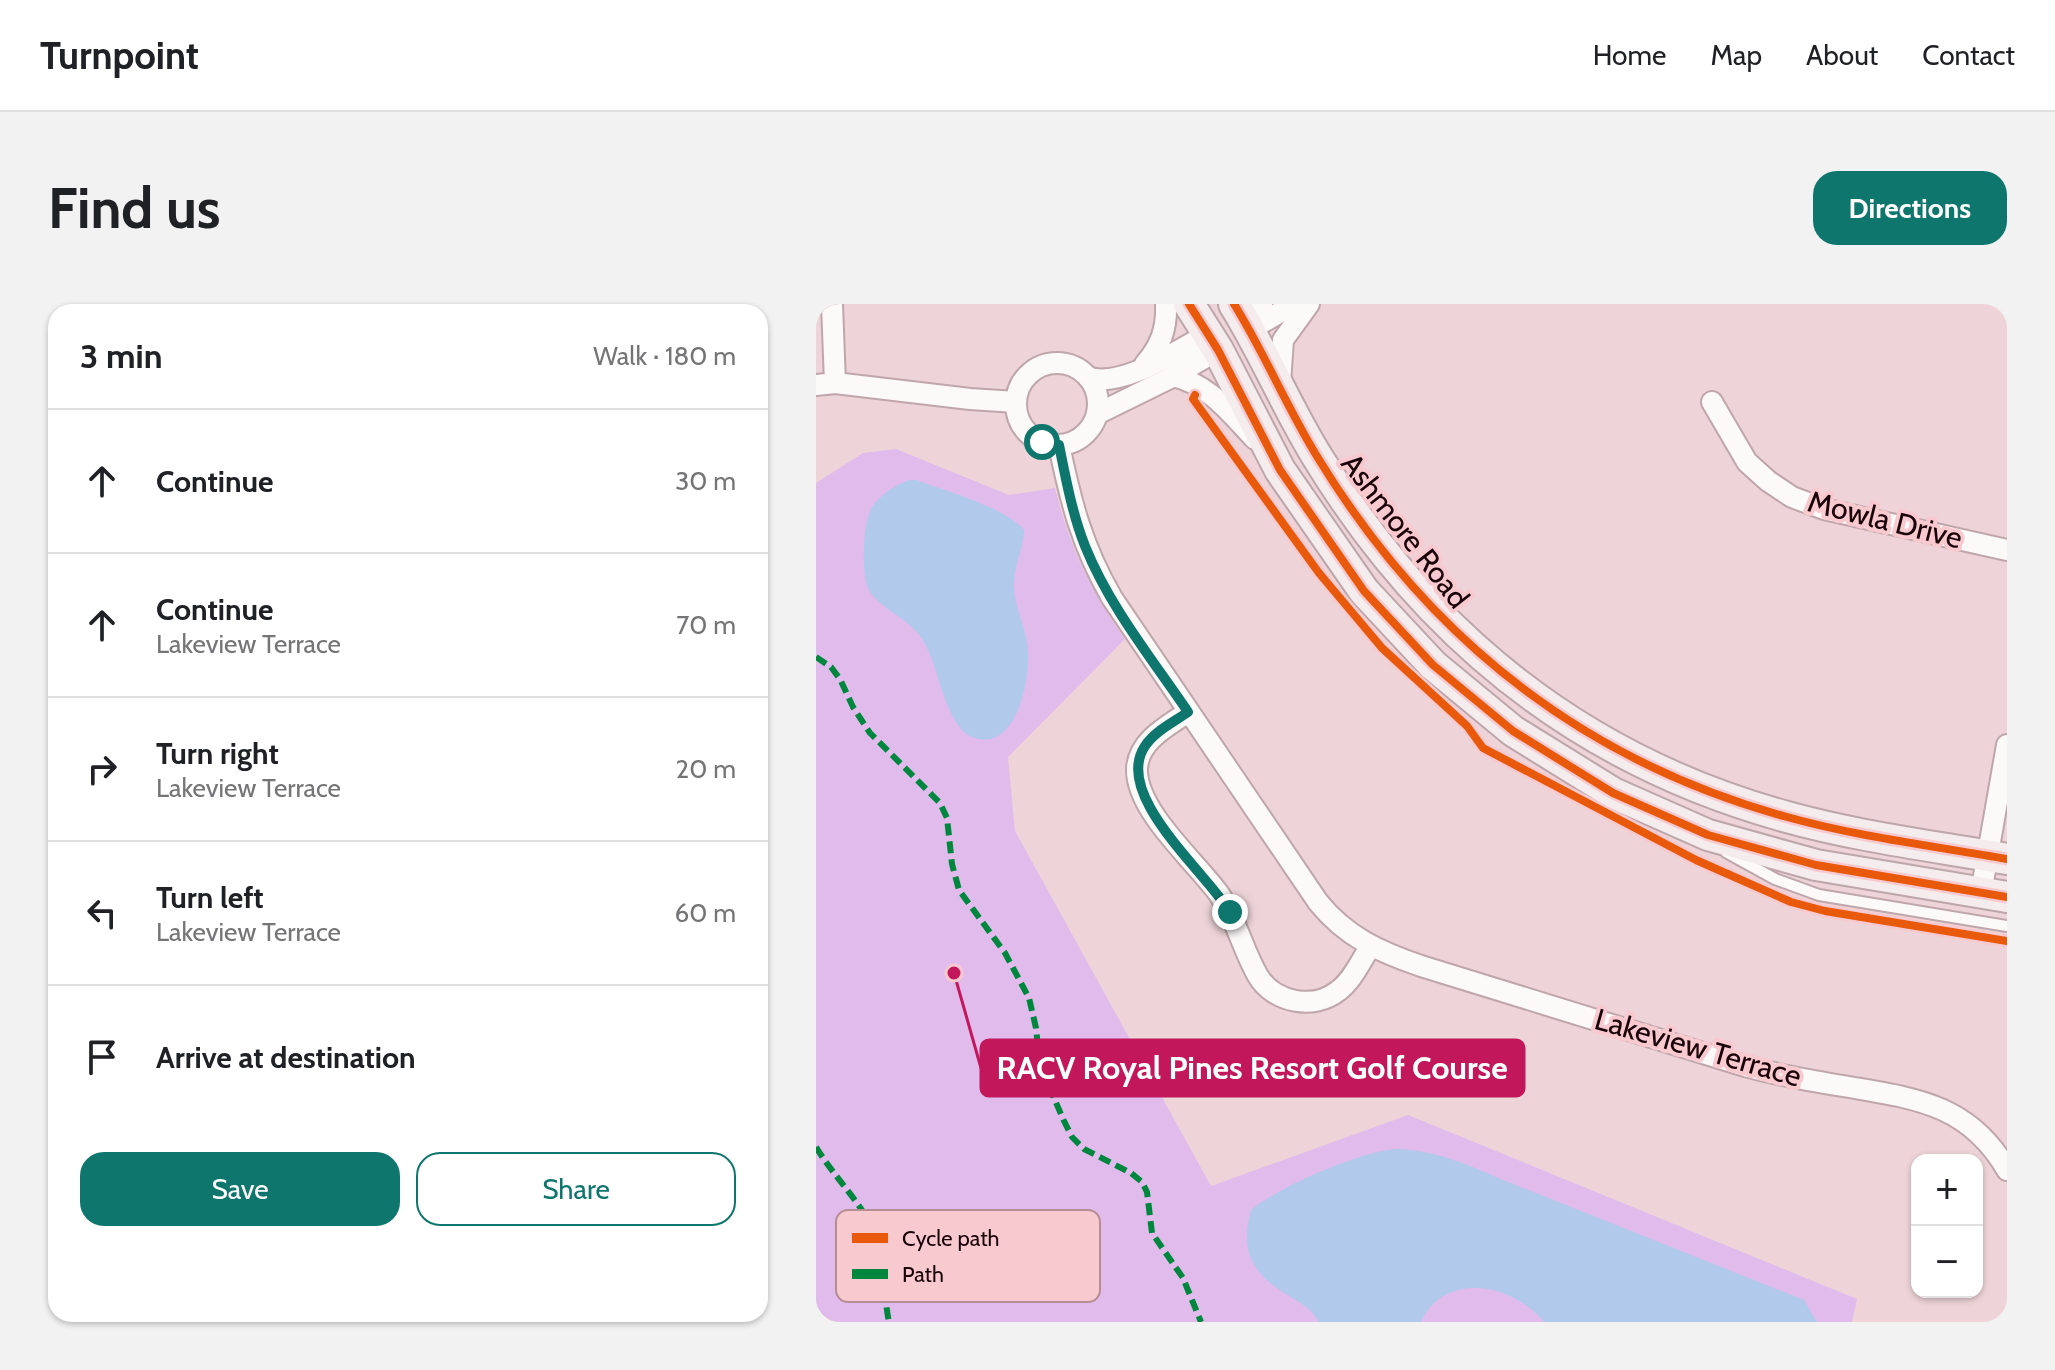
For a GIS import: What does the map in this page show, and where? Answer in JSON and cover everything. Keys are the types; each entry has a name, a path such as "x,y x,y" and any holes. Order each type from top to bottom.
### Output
{"main road":[{"name":"Ashmore Road","path":"1189,304 1213,342 1277,463 1364,591 1433,665 1513,731 1613,793 1708,835 1791,859 1994,895"},
{"name":"Ashmore Road","path":"1247,314 1317,458 1370,533 1418,595 1456,635 1531,697 1630,758 1716,795 1787,817 1864,835 1998,857"},
{"path":"1213,342 1247,314"}],"street":[{"path":"832,304 826,384 1016,402"},
{"path":"1140,369 1161,341 1167,321 1166,304"},
{"path":"1247,314 1294,304"},
{"path":"1280,387 1283,340 1309,304"},
{"path":"1089,378 1115,378 1213,342"},
{"path":"1097,414 1173,376 1213,342"},
{"path":"1048,364 1070,365 1089,378 1098,399 1097,414 1086,434 1073,442 1059,445 1042,442 1028,433 1019,418 1016,402 1020,387 1028,375 1048,364"},
{"path":"1173,376 1188,379 1207,391 1277,463"},
{"name":"Mowla Drive","path":"1712,402 1747,462 1792,497 1824,509 2007,550"},
{"name":"Lakeview Terrace","path":"1059,445 1075,518 1102,581 1318,902 1344,930 1370,947 1421,966 1745,1066 1786,1077 1896,1094 1932,1103 1968,1123 1994,1149 2007,1170"},
{"path":"1188,712 1153,737 1145,747 1137,769 1139,783 1171,838 1227,907 1260,980 1271,991 1288,999 1302,1002 1322,999 1343,988 1370,947"},
{"path":"1994,895 2007,745"}],"lane":[{"path":"1672,820 1765,875 1819,895 2007,926"}],"shaded area":[{"path":"896,449 1009,495 1055,488 1082,567 1125,639 1008,757 1015,831 1211,1186 1408,1115 1857,1299 1852,1322 816,1322 816,483 863,453"}],"water":[{"path":"909,480 958,494 989,507 1024,530 1014,583 1027,642 1026,682 1010,724 1002,734 991,739 976,738 963,731 945,700 924,642 909,625 875,599 866,582 864,545 871,509 887,492"},
{"path":"1395,1149 1424,1152 1464,1163 1804,1300 1817,1322 1544,1322 1515,1299 1480,1288 1462,1289 1446,1295 1432,1306 1421,1322 1319,1322 1308,1309 1274,1286 1257,1269 1248,1249 1251,1210 1280,1191 1320,1172"}],"marked path":[{"path":"816,657 831,667 840,679 870,733 940,803 947,818 952,864 959,890 1005,953 1029,998 1040,1066 1072,1137 1084,1149 1142,1182 1147,1192 1152,1233 1183,1278 1201,1322"},
{"path":"816,1147 862,1210"},
{"path":"886,1302 889,1322"}],"cycle path":[{"path":"1189,304 1218,350 1280,470 1364,591 1433,665 1513,731 1613,793 1708,835 1816,865 2007,897"},
{"path":"1234,304 1318,458 1361,523 1409,582 1461,636 1517,684 1578,726 1643,763 1713,793 1787,817 1841,830 2007,859"},
{"path":"1195,395 1193,399 1319,573 1382,648 1467,726 1483,748 1696,860 1791,902 1825,911 2007,941"}],"place":[{"name":"RACV Royal Pines Resort Golf Course","path":"954,973"}],"route":[{"path":"1042,442 1059,445 1075,518 1086,549 1112,598 1188,712 1153,737 1140,755 1137,769 1141,789 1171,838 1230,912"}]}
